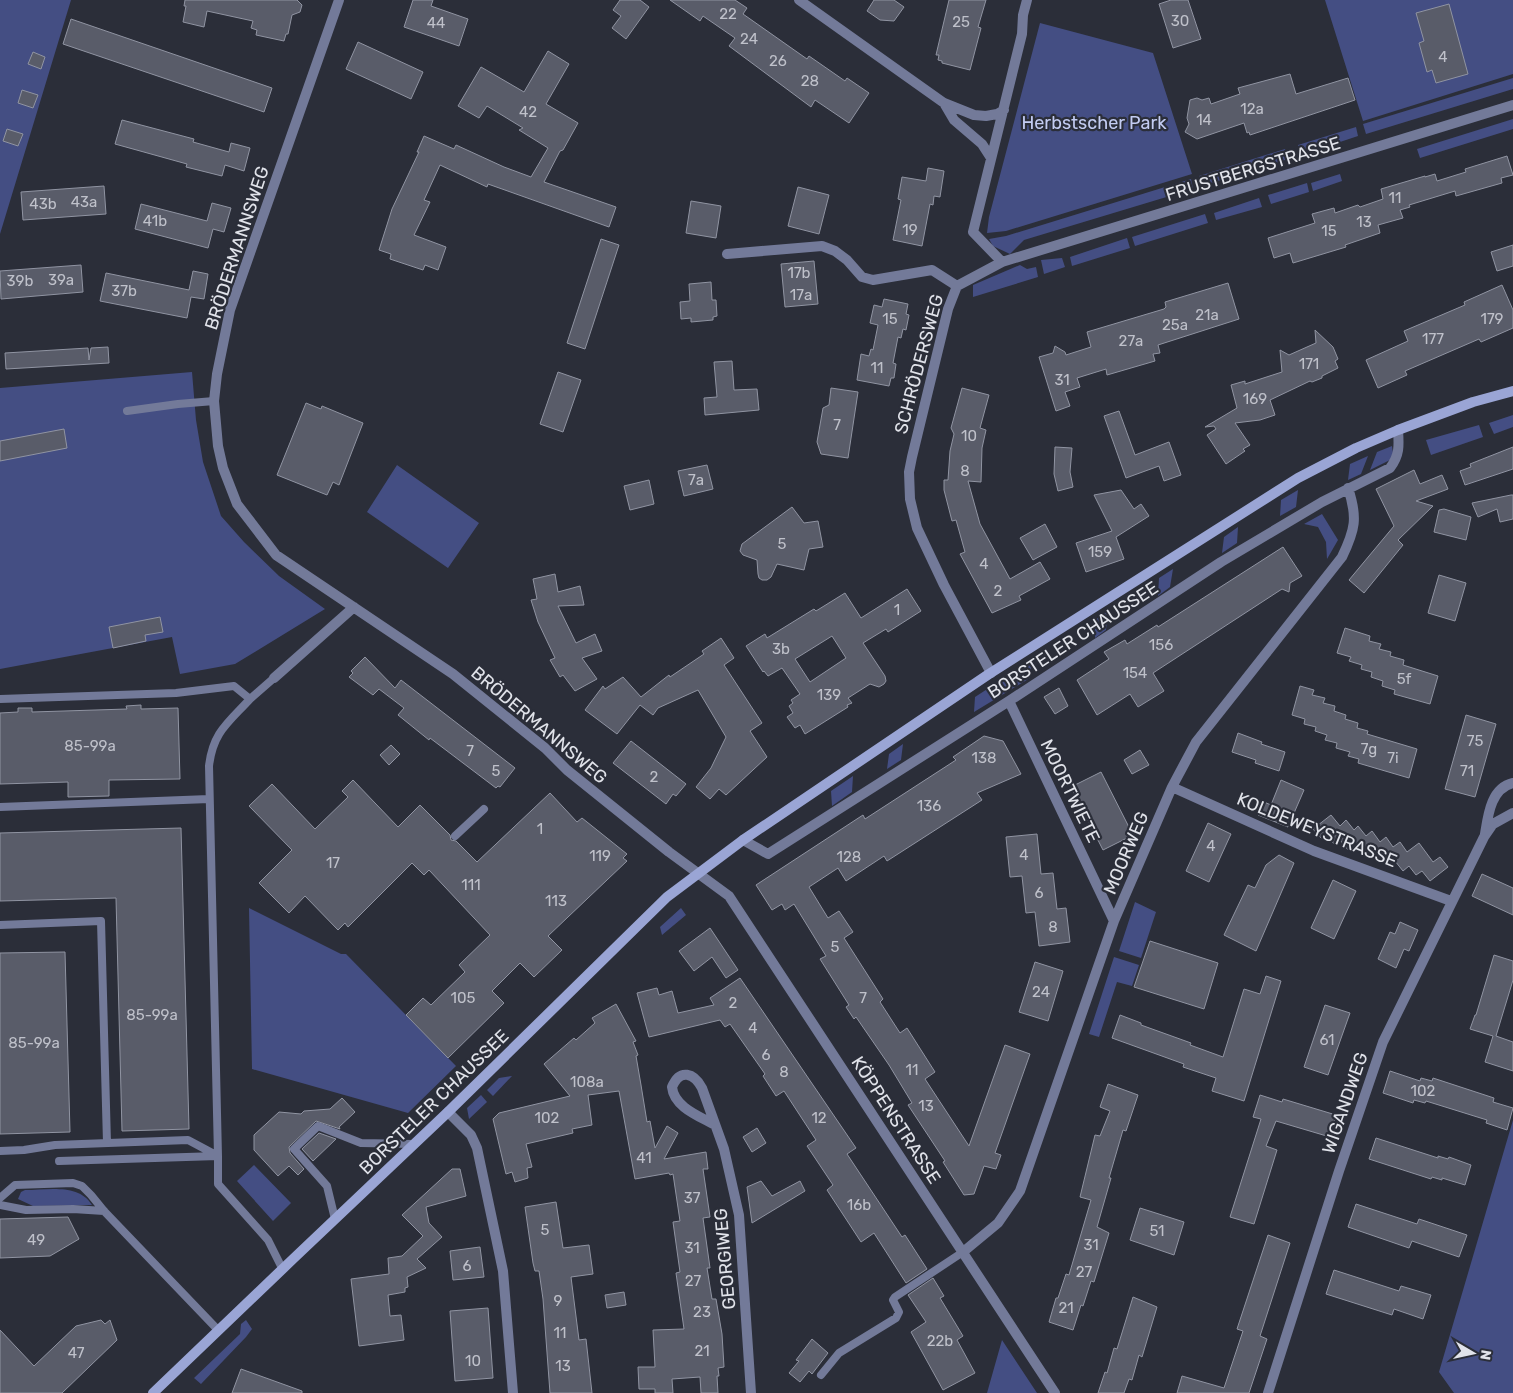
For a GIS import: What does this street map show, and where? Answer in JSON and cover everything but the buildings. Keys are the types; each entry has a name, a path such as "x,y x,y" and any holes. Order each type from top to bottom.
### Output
{"main road":[{"name":"BORSTELER CHAUSSEE","path":"153,1393 282,1268 448,1112 667,898 743,840 992,673 1298,478 1398,430 1473,402 1513,391"}],"street":[{"name":"BRÖDERMANNSWEG","path":"340,0 230,310 217,374 214,401 218,446 226,477 237,504 276,555 453,674 545,748 567,770 669,852 700,873"},
{"path":"799,0 944,103 974,115 986,116 997,114 1004,110"},
{"path":"1002,262 973,232 1022,34 1023,15 1027,0"},
{"path":"944,103 954,120 982,144 991,158"},
{"name":"FRUSTBERGSTRASSE","path":"1002,262 1513,105"},
{"path":"727,254 822,246 835,251 847,260 862,277 873,280 932,270 957,286"},
{"name":"SCHRÖDERSWEG","path":"992,673 944,585 917,528 910,499 910,472 912,456 948,309 957,286 1002,262"},
{"name":"BORSTELER CHAUSSEE","path":"743,840 768,854 1009,701 1221,562 1322,502 1390,468 1396,460 1399,451 1398,430"},
{"name":"MOORWEG","path":"963,1252 998,1222 1020,1191 1114,921 1172,786 1196,742 1342,557 1350,541 1355,521 1353,503 1348,488"},
{"path":"274,678 354,608"},
{"name":"MOORTWIETE","path":"1009,701 1114,921"},
{"name":"WIGANDWEG","path":"1484,837 1489,809 1498,792 1506,785 1513,783"},
{"name":"KOLDEWEYSTRASSE","path":"1172,786 1314,851 1451,900"},
{"name":"WIGANDWEG","path":"1268,1393 1339,1171 1383,1042 1451,900 1484,837 1493,824 1513,812"},
{"name":"KÖPPENSTRASSE","path":"700,873 729,896 1055,1393"},
{"name":"GEORGIWEG","path":"715,1125 678,1102 672,1094 672,1087 679,1077 686,1074 698,1080 706,1096 731,1174 739,1215 751,1393"},
{"path":"448,1112 471,1135 477,1148 503,1271 513,1393"}],"lane":[{"path":"127,411 214,401"},
{"path":"274,678 218,734 211,751 209,799 218,1184 268,1240 282,1268"},
{"path":"0,699 176,693 234,686 250,700"},
{"path":"0,807 209,799"},
{"path":"455,836 484,809"},
{"path":"0,925 101,921 107,1143"},
{"path":"335,1219 327,1186 294,1149 318,1126 361,1143 414,1144"},
{"path":"0,1151 24,1150 55,1145 188,1140 218,1156"},
{"path":"59,1161 218,1156"},
{"path":"0,1198 15,1185 73,1183 82,1186 104,1212 218,1330"},
{"path":"0,1205 26,1210 73,1208 104,1212"},
{"path":"821,1374 839,1353 896,1318 899,1312 893,1300 895,1297 963,1252"}],"green space":[{"path":"0,0 71,0 0,234"},
{"path":"1325,0 1513,0 1513,74 1363,121"},
{"name":"Herbstscher Park","path":"1040,23 1153,53 1192,174 1006,231 987,233 989,217"},
{"path":"1513,78 1513,89 1366,134 1363,124"},
{"path":"1513,119 1513,129 1420,158 1417,149"},
{"path":"1356,127 1358,136 1301,155 1298,145"},
{"path":"1285,149 1288,159 1202,186 1199,176"},
{"path":"1340,174 1342,181 1313,191 1311,183"},
{"path":"1191,179 1193,189 1024,240 1010,254 993,246 989,239 1006,236"},
{"path":"1307,183 1309,192 1271,204 1268,195"},
{"path":"1259,198 1262,207 1216,220 1214,213"},
{"path":"1205,214 1208,223 1135,246 1132,237"},
{"path":"1127,238 1130,248 1072,266 1070,257"},
{"path":"1062,258 1065,267 1044,274 1041,260"},
{"path":"1020,265 1027,269 1036,267 1038,277 973,297 973,285"},
{"path":"192,372 196,420 203,462 221,516 244,542 279,576 325,609 235,664 180,674 172,637 0,669 0,388"},
{"path":"1513,415 1513,427 1494,434 1489,423"},
{"path":"1479,425 1483,437 1431,455 1426,440"},
{"path":"1392,446 1393,453 1390,460 1370,470 1377,452"},
{"path":"1368,456 1361,474 1348,480 1350,464"},
{"path":"397,465 479,523 448,568 367,512"},
{"path":"1298,490 1296,507 1280,516 1281,500"},
{"path":"1322,514 1338,540 1327,559 1326,542 1318,527 1304,524"},
{"path":"1238,527 1237,543 1222,553 1224,537"},
{"path":"1173,569 1170,587 1158,596 1159,578"},
{"path":"1108,611 1106,630 1095,638 1095,620"},
{"path":"1032,660 1030,678 974,712 975,697"},
{"path":"903,744 901,760 887,769 889,754"},
{"path":"853,776 852,792 832,806 831,791"},
{"path":"1135,902 1156,912 1141,958 1119,951"},
{"path":"249,908 341,954 346,954 456,1066 408,1113 252,1069"},
{"path":"681,908 686,915 662,935 660,927"},
{"path":"1114,957 1139,965 1132,986 1117,982 1099,1037 1089,1034"},
{"path":"512,1076 493,1096 487,1090 499,1078"},
{"path":"481,1095 487,1102 469,1119 467,1108"},
{"path":"1513,1120 1513,1393 1454,1393 1439,1372"},
{"path":"254,1165 291,1203 273,1221 237,1181"},
{"path":"62,1189 71,1191 79,1193 92,1205 33,1206 18,1199 21,1192 25,1190"},
{"path":"246,1320 252,1329 201,1384 194,1378 240,1334 241,1324"},
{"path":"1002,1340 1037,1393 987,1393"}]}
